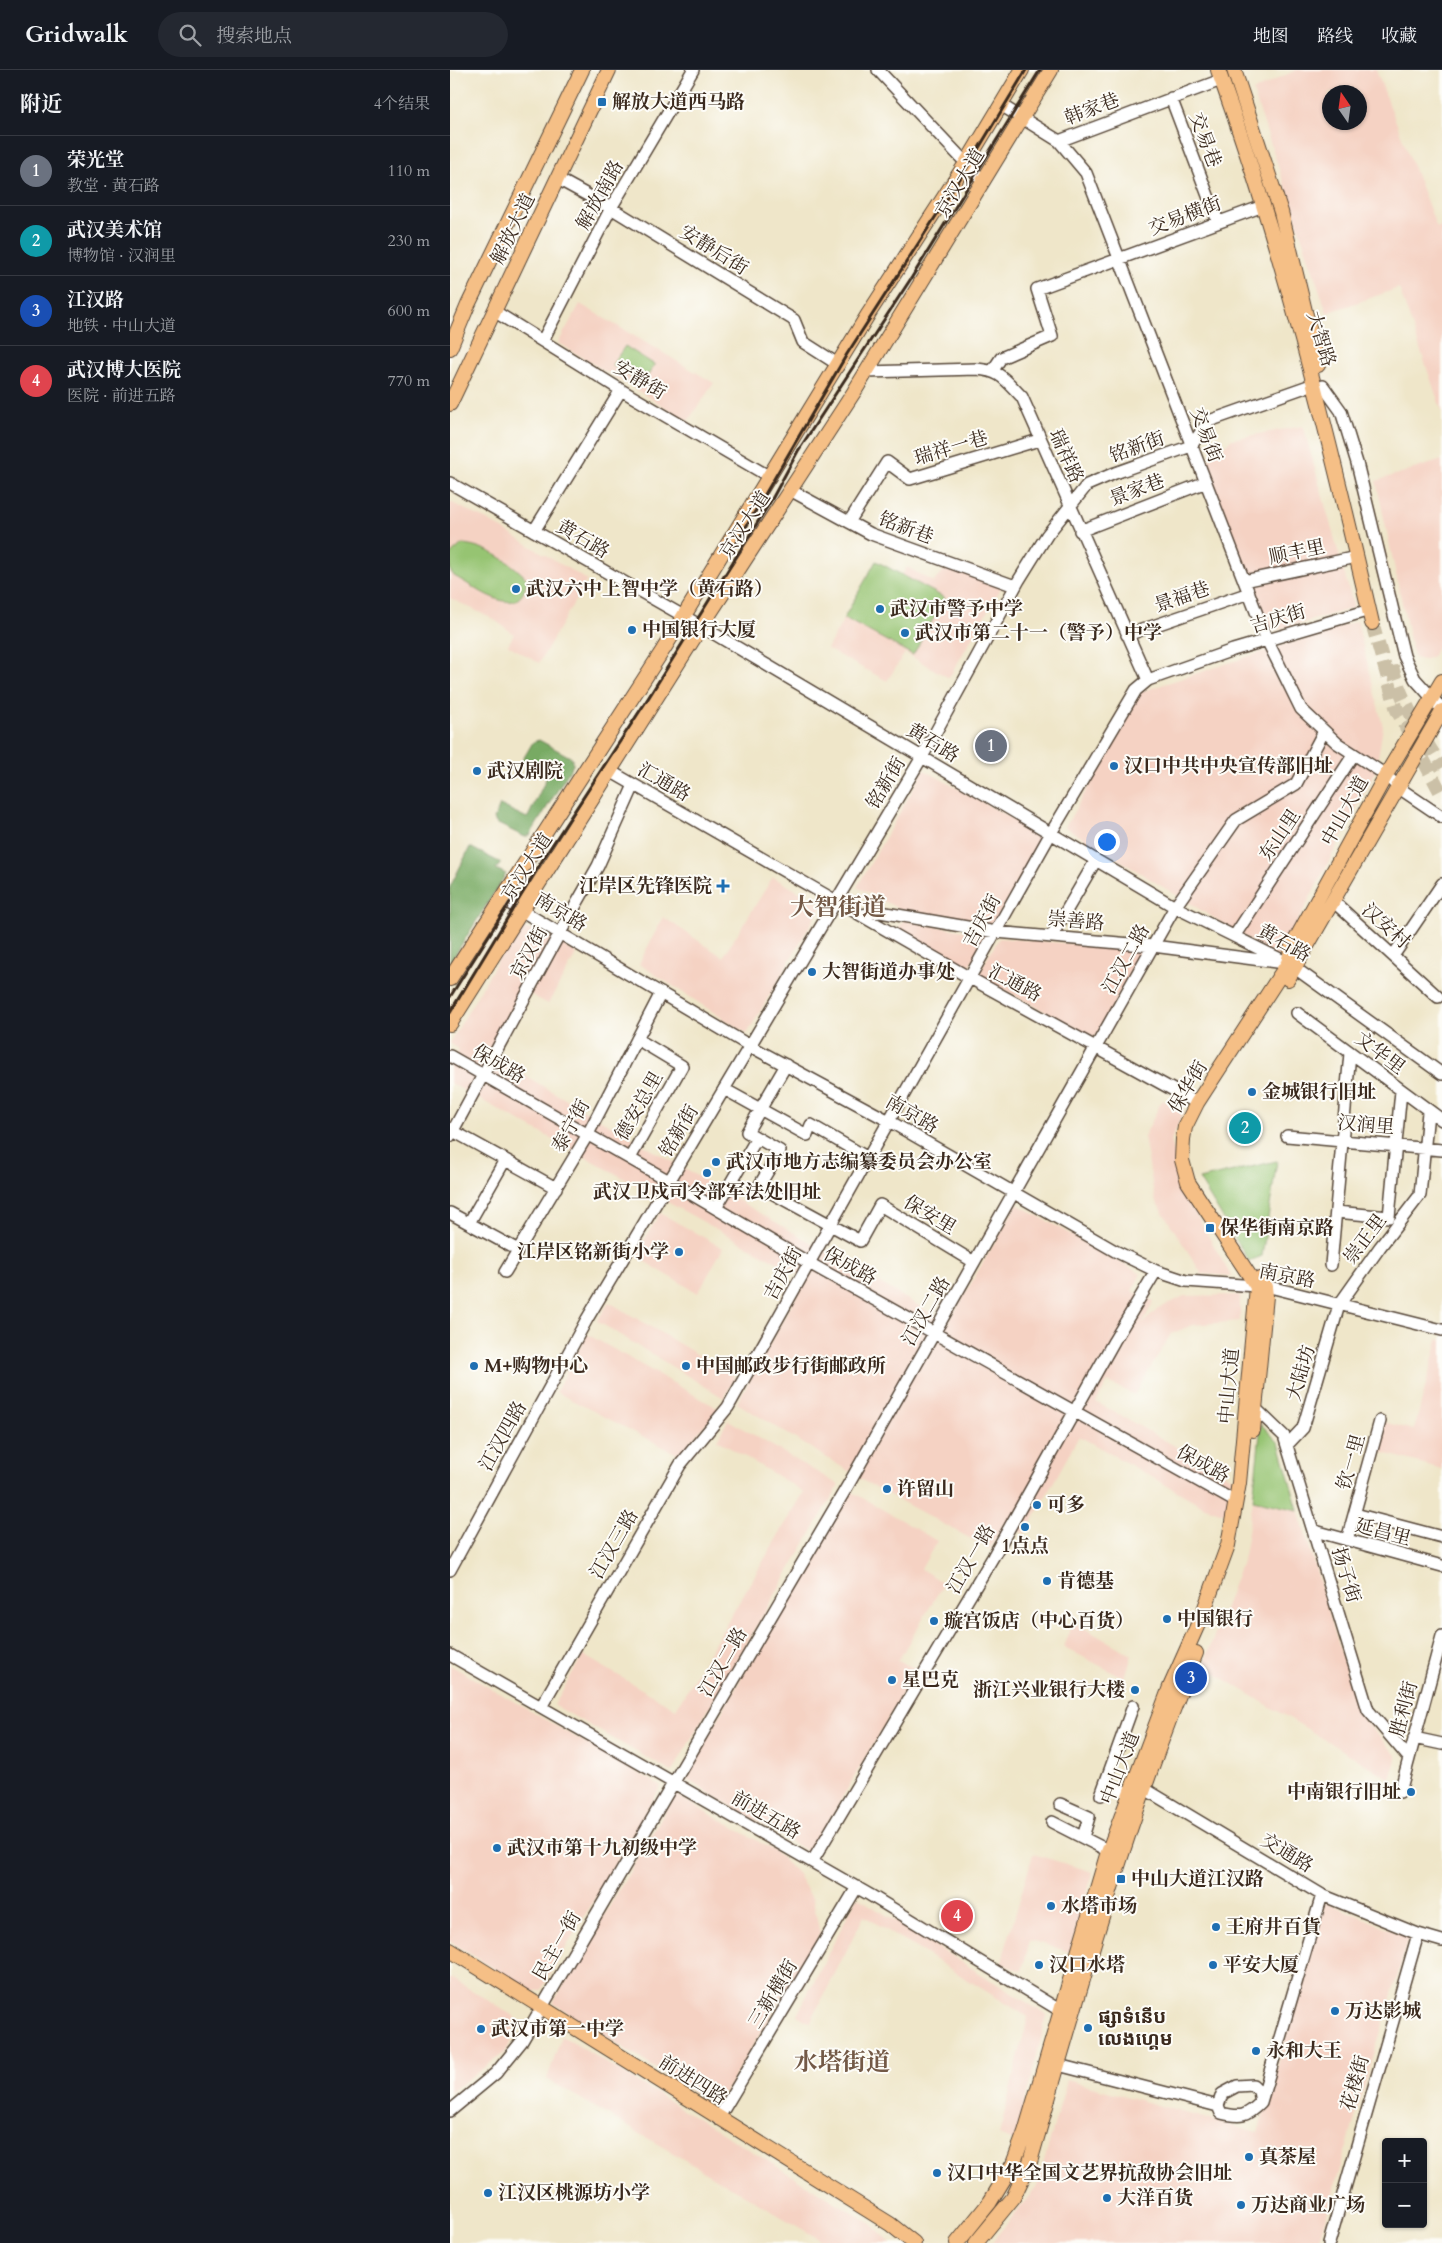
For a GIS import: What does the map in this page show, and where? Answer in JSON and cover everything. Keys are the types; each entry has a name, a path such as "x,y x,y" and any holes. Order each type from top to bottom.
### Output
{"main road":[{"name":"解放大道","path":"450,348 456,320 582,70"},
{"name":"解放大道","path":"450,404 609,70"},
{"name":"京汉大道","path":"450,979 683,617 839,365 869,313 965,164 1022,70"},
{"name":"京汉大道","path":"450,1024 701,626 866,372 1051,70"},
{"name":"大智路","path":"1220,75 1319,385 1377,623 1357,557 1319,385 1281,212 1234,70"},
{"name":"中山大道","path":"1292,965 1292,946 1386,775 1442,681"},
{"name":"中山大道","path":"1292,965 1333,901 1442,710"},
{"name":"保华街","path":"1261,1287 1188,1182 1182,1160 1182,1139 1185,1127 1197,1104 1292,965"},
{"name":"保华街","path":"1261,1287 1194,1180 1188,1159 1193,1125 1292,965"},
{"name":"中山大道","path":"976,2243 1013,2198 1030,2162 1113,1883 1145,1789 1237,1546 1261,1287"},
{"name":"中山大道","path":"958,2243 990,2202 1013,2164 1025,2132 1109,1851 1170,1687 1203,1613 1228,1545 1251,1410"},
{"name":"前进四路","path":"450,1950 718,2119 890,2224 914,2243"}],"street":[{"name":"解放南路","path":"543,340 611,208 692,70"},
{"path":"878,70 983,182"},
{"name":"韩家巷","path":"1059,141 1171,98 1220,75"},
{"name":"交易巷","path":"1171,98 1218,222"},
{"name":"交易街","path":"1001,105 1059,141 1086,173 1267,640 1301,709 1337,743 1386,775 1399,788 1442,817"},
{"name":"安静后街","path":"558,179 611,208 794,320 804,342 839,365"},
{"name":"交易横街","path":"993,370 1002,358 1052,336 1037,289 1263,206"},
{"name":"安静街","path":"494,311 621,390 770,477"},
{"path":"866,372 977,368 993,370"},
{"name":"瑞祥路","path":"993,370 1001,375 1022,397 1039,440 1148,680"},
{"name":"铭新街","path":"587,1319 922,757 1016,586 1047,535 1087,485 1192,446 1209,421 1319,385"},
{"name":"大智路","path":"1319,385 1341,411 1357,463 1404,656 1415,679 1442,710"},
{"path":"534,531 621,390"},
{"name":"瑞祥一巷","path":"849,522 887,462 910,479 1039,440"},
{"name":"景家巷","path":"1080,531 1206,482"},
{"name":"黄石路","path":"450,483 701,626 1175,907 1235,935 1292,965 1442,1074"},
{"name":"铭新巷","path":"790,490 871,534 1016,586"},
{"name":"顺丰里","path":"1244,581 1357,557"},
{"name":"景福巷","path":"1127,634 1249,593"},
{"name":"吉庆街","path":"728,1407 1051,833 1136,690 1148,680 1267,640 1363,612"},
{"name":"江汉二路","path":"673,1782 851,1480 1175,907 1236,820 1296,784 1324,731"},
{"name":"东山里","path":"1235,935 1354,754"},
{"name":"汇通路","path":"610,771 970,978 1096,1046 1197,1104"},
{"name":"京汉街","path":"451,1134 560,932 598,866 634,785"},
{"path":"1050,937 1096,860"},
{"path":"1393,956 1442,884"},
{"name":"南京路","path":"502,899 750,1046 889,1121 1115,1251 1156,1271 1186,1281 1261,1287 1442,1330"},
{"name":"汉安村","path":"1333,901 1438,997"},
{"name":"崇善路","path":"862,915 880,912 996,932 1153,946 1292,965"},
{"name":"泰宁街","path":"504,1272 588,1134 661,993"},
{"name":"文华里","path":"1297,1013 1428,1112 1442,1120"},
{"name":"德安总里","path":"630,1158 682,1066 637,1039"},
{"path":"1331,1265 1350,1052"},
{"name":"保成路","path":"450,1056 670,1181 809,1263 1236,1502"},
{"path":"786,1065 747,1132 780,1151 759,1186 830,1226"},
{"path":"724,1089 760,1111 806,1135 811,1126 868,1158"},
{"path":"1336,1212 1389,1217 1401,1091"},
{"path":"1424,1148 1428,1112"},
{"path":"451,1134 505,1160 556,1188"},
{"name":"汉润里","path":"1287,1136 1442,1150"},
{"path":"716,1208 758,1138"},
{"name":"崇正里","path":"1339,1305 1420,1195 1424,1148"},
{"path":"469,1223 505,1160"},
{"name":"保安里","path":"830,1226 860,1241 880,1205 974,1262"},
{"path":"450,1212 518,1250"},
{"name":"江汉一路","path":"812,1862 993,1557 1156,1271"},
{"name":"大陆坊","path":"1287,1445 1303,1428 1339,1305"},
{"name":"江汉四路","path":"450,1570 587,1319"},
{"name":"江汉三路","path":"540,1707 680,1465 728,1407"},
{"name":"扬子街","path":"1251,1410 1284,1436 1315,1531 1368,1710 1409,1758"},
{"name":"钦一里","path":"1347,1540 1380,1421"},
{"path":"1355,1514 1442,1537"},
{"name":"延昌里","path":"1315,1531 1442,1566"},
{"name":"胜利街","path":"1400,1792 1442,1636"},
{"name":"前进五路","path":"450,1656 857,1887 1061,2011"},
{"path":"1101,1795 1132,1706"},
{"path":"1414,1738 1442,1744"},
{"name":"民主一街","path":"450,2111 496,2073 522,2041 673,1782"},
{"path":"1106,1783 1130,1794"},
{"name":"交通路","path":"1145,1789 1322,1895 1418,1934 1442,1941"},
{"path":"1060,1804 1089,1817 1083,1836"},
{"path":"1052,1822 1083,1836 1109,1851"},
{"name":"三新横街","path":"718,2119 857,1887"},
{"path":"1261,2102 1259,2091 1253,2085 1237,2086 1222,2094 1218,2106 1221,2114 1236,2117 1250,2114 1261,2102 1322,1895"},
{"name":"花楼街","path":"1328,2243 1418,1934"},
{"path":"1058,2065 1218,2106"}],"shaded area":[{"path":"1296,70 1376,70 1437,228 1442,225 1442,412 1399,288 1327,313 1253,91"},
{"path":"580,304 714,383 688,421 558,343"},
{"path":"1303,426 1354,608 1270,632 1205,463 1232,439"},
{"path":"1442,460 1442,638 1432,657 1423,660 1415,658 1412,649 1376,481"},
{"name":"武汉六中上智中学（黄石路）","path":"450,502 489,521 587,580 539,663 508,645 514,634 493,619 450,598"},
{"name":"武汉市第二十一（警予）中学","path":"876,561 902,575 907,567 934,582 947,566 1002,586 949,678 905,653 887,681 827,649"},
{"path":"1357,621 1383,727 1376,770 1279,958 1065,827 1113,744 1113,737 1137,693"},
{"path":"924,770 1045,836 993,926 905,912 857,887"},
{"path":"773,877 822,905 747,1034 639,964 663,917 723,957"},
{"path":"903,920 986,935 967,971 898,930"},
{"path":"521,929 539,930 577,953 548,1004 528,993 493,1057 948,1323 1017,1204 1141,1274 1132,1291 1154,1301 1142,1324 1158,1309 1184,1296 1240,1295 1240,1321 1192,1325 1171,1334 1134,1395 1108,1382 1096,1402 1232,1478 1226,1514 1205,1507 1079,1436 1025,1534 1004,1523 990,1549 858,1478 922,1344 850,1472 737,1403 806,1278 450,1083 450,1064 459,1050 450,1043 510,939"},
{"path":"999,938 1144,949 1095,1038 977,976"},
{"path":"1162,1100 1184,1111 1171,1140 1182,1189 1231,1276 1202,1274 1155,1200 1144,1137"},
{"name":"江岸区铭新街小学","path":"660,1213 723,1248 698,1293 635,1256"},
{"path":"609,1302 735,1377 724,1398 597,1321"},
{"path":"587,1334 719,1409 679,1455 556,1392"},
{"path":"1438,1339 1442,1340 1442,1469 1373,1450 1380,1421 1414,1430"},
{"path":"728,1420 839,1485 672,1772 554,1705 583,1655 676,1709 804,1492 717,1440"},
{"path":"849,1490 937,1541 921,1569 944,1583 898,1661 917,1669 810,1853 684,1778"},
{"path":"1253,1500 1298,1510 1360,1715 1397,1756 1390,1779 1203,1666 1244,1556"},
{"path":"1073,1622 1132,1655 1125,1677 1064,1647"},
{"path":"450,1665 661,1786 541,1990 531,1992 450,1941"},
{"path":"675,1794 775,1851 797,1873 813,1900 820,1934 716,2107 553,2003"},
{"name":"水塔市场","path":"1033,1854 1093,1872 1070,1952 1030,1940 1022,1971 1001,1964"},
{"path":"857,1897 1047,2015 1015,2142 999,2135 1028,2017 864,1916 810,2023 797,2015"},
{"path":"1325,1902 1409,1937 1318,2243 991,2243 1037,2186 1067,2080 1258,2133"},
{"name":"武汉市第一中学","path":"450,1977 515,2017 511,2042 503,2054 450,2092"},
{"path":"562,2036 873,2225 891,2243 826,2243 547,2079"}],"green space":[{"path":"625,346 655,365 642,384 612,365"},
{"path":"462,544 488,551 506,561 527,579 523,593 517,600 497,599 454,576 450,570 450,555"},
{"path":"876,561 945,598 913,655 844,618"},
{"path":"539,740 572,758 573,765 530,835 525,837 496,823 494,819 500,805 527,818 529,815 547,774 522,761 533,742"},
{"path":"470,847 501,863 496,869 506,874 450,963 450,887"},
{"path":"1277,1161 1262,1256 1249,1261 1199,1179"},
{"path":"1261,1424 1279,1443 1298,1510 1253,1500"}],"tunnel":[{"path":"1372,623 1397,710 1442,795"},
{"path":"1392,666 1406,705 1442,768"}],"railway":[{"path":"733,549 847,354 965,171 1026,70"},
{"path":"450,1013 543,859 649,697 772,499 798,451 912,277 1040,70"},
{"path":"450,997 510,902"}],"place":[{"name":"解放大道西马路","path":"602,102"},
{"name":"武汉六中上智中学（黄石路）","path":"516,589"},
{"name":"武汉市警予中学","path":"880,609"},
{"name":"中国银行大厦","path":"632,630"},
{"name":"武汉市第二十一（警予）中学","path":"905,633"},
{"name":"荣光堂","path":"991,746"},
{"name":"汉口中共中央宣传部旧址","path":"1114,766"},
{"name":"武汉剧院","path":"477,771"},
{"name":"江岸区先锋医院","path":"723,886"},
{"name":"大智街道办事处","path":"812,972"},
{"name":"金城银行旧址","path":"1252,1092"},
{"name":"武汉美术馆","path":"1245,1128"},
{"name":"武汉市地方志编纂委员会办公室","path":"716,1162"},
{"name":"武汉卫戍司令部军法处旧址","path":"707,1173"},
{"name":"保华街南京路","path":"1210,1228"},
{"name":"江岸区铭新街小学","path":"679,1252"},
{"name":"M+购物中心","path":"474,1366"},
{"name":"中国邮政步行街邮政所","path":"686,1366"},
{"name":"许留山","path":"887,1489"},
{"name":"可多","path":"1037,1505"},
{"name":"1点点","path":"1025,1527"},
{"name":"肯德基","path":"1047,1581"},
{"name":"中国银行","path":"1167,1619"},
{"name":"璇宫饭店（中心百货）","path":"934,1621"},
{"name":"江汉路","path":"1191,1678"},
{"name":"星巴克","path":"892,1680"},
{"name":"浙江兴业银行大楼","path":"1135,1690"},
{"name":"中南银行旧址","path":"1411,1792"},
{"name":"武汉市第十九初级中学","path":"497,1848"},
{"name":"中山大道江汉路","path":"1121,1879"},
{"name":"水塔市场","path":"1051,1906"},
{"name":"武汉博大医院","path":"957,1916"},
{"name":"王府井百貨","path":"1216,1927"},
{"name":"汉口水塔","path":"1039,1965"},
{"name":"平安大厦","path":"1213,1965"},
{"name":"万达影城","path":"1335,2011"},
{"name":"ផ្សាទំនើប លេងហ្គេម","path":"1088,2028"},
{"name":"武汉市第一中学","path":"481,2029"},
{"name":"永和大王","path":"1256,2051"},
{"name":"真茶屋","path":"1249,2157"},
{"name":"汉口中华全国文艺界抗敌协会旧址","path":"937,2173"},
{"name":"江汉区桃源坊小学","path":"488,2193"},
{"name":"大洋百货","path":"1107,2198"},
{"name":"万达商业广场","path":"1241,2205"}],"district":[{"name":"大智街道","path":"838,907"},
{"name":"水塔街道","path":"842,2062"}]}
